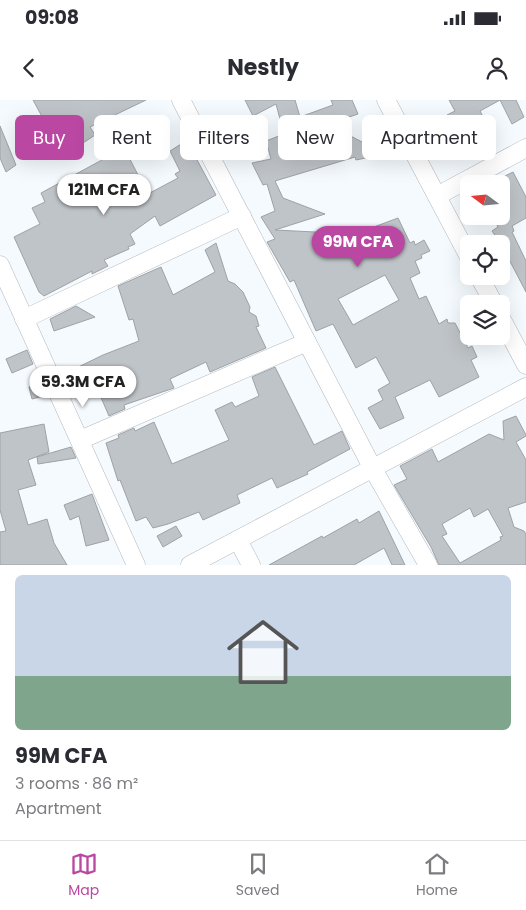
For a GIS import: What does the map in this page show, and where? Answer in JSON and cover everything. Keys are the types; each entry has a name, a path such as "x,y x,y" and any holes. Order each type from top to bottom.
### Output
{"street":[{"path":"181,100 372,469 428,565"},
{"path":"386,100 460,240"},
{"path":"437,196 526,148"},
{"path":"24,318 242,216"},
{"path":"0,265 136,565"},
{"path":"510,335 526,365"},
{"path":"80,440 307,342"},
{"path":"190,565 526,387"},
{"path":"238,540 251,565"}],"building":[{"path":"33,100 146,100 115,115 94,115 94,125 90,127 94,136 84,142 84,115 41,115"},
{"path":"245,100 295,100 299,115 279,115 276,104 252,115"},
{"path":"331,100 352,100 358,114 352,116 306,115 333,105"},
{"path":"449,100 500,100 480,111 482,115 447,115 455,111"},
{"path":"500,100 516,100 524,117 512,124"},
{"path":"0,126 16,165 6,172 0,158"},
{"path":"278,136 278,160 345,160 275,181 283,198 325,214 275,230 355,234 398,218 410,243 414,241 415,245 424,240 430,251 421,255 422,258 415,261 420,273 410,278 419,299 426,296 439,324 447,319 448,323 455,323 460,333 460,345 466,345 468,348 472,346 477,357 471,360 479,377 439,397 430,380 395,397 404,418 380,429 368,408 383,400 378,390 390,383 376,357 356,368 333,324 316,331 294,280 290,282 267,242 275,239 261,217 275,211 267,184 263,185 252,163 271,159 268,140","holes":["385,275 399,300 353,325 338,299"]},
{"path":"352,137 362,142 362,159 356,160 355,157 352,158"},
{"path":"180,145 180,160 197,160 216,195 160,226 155,216 130,234 135,244 128,247 129,249 104,260 108,266 92,274 92,271 44,296 39,292 14,237 40,224 32,208 45,202 41,193 102,160 130,160 148,194 178,178 175,174 180,171 170,151"},
{"path":"513,172 526,197 526,218 512,226 514,231 512,232 526,261 526,292 510,261 510,235 495,235 492,231 498,227 497,225 510,225 510,175 507,175"},
{"path":"216,243 228,281 235,284 243,292 250,307 249,312 256,316 259,326 256,327 266,348 210,372 206,362 170,379 174,388 124,405 125,409 109,416 93,379 72,389 66,373 103,355 139,341 133,319 129,320 118,286 161,267 173,295 215,272 205,250"},
{"path":"76,306 95,317 54,331 50,319"},
{"path":"27,350 33,364 12,373 6,359"},
{"path":"275,367 314,445 342,431 350,449 307,472 308,474 277,488 272,478 237,495 240,503 203,520 199,512 153,528 146,517 136,521 120,480 118,481 106,443 119,438 118,435 134,428 135,431 154,422 172,464 229,440 215,410 232,402 235,407 259,396 252,377"},
{"path":"42,383 47,395 32,399 29,387"},
{"path":"516,416 526,435 516,442 526,460 526,502 508,508 514,527 524,531 526,534 526,565 439,565 431,547 394,485 407,479 400,466 432,449 438,462 489,434 504,440 503,421","holes":["470,508 474,517 488,509 503,536 500,537 501,540 460,563 442,536 447,534 442,524"]},
{"path":"44,424 49,452 28,460 36,485 18,490 28,525 47,519 54,543 67,565 0,565 0,532 6,531 0,510 0,433"},
{"path":"71,447 76,458 38,464 37,457"},
{"path":"92,494 109,540 86,546 79,516 70,520 64,505"},
{"path":"379,511 405,565 392,565 384,548 354,565 269,565 322,536 323,538 357,519 359,523"},
{"path":"176,526 182,536 163,547 157,536"}]}
